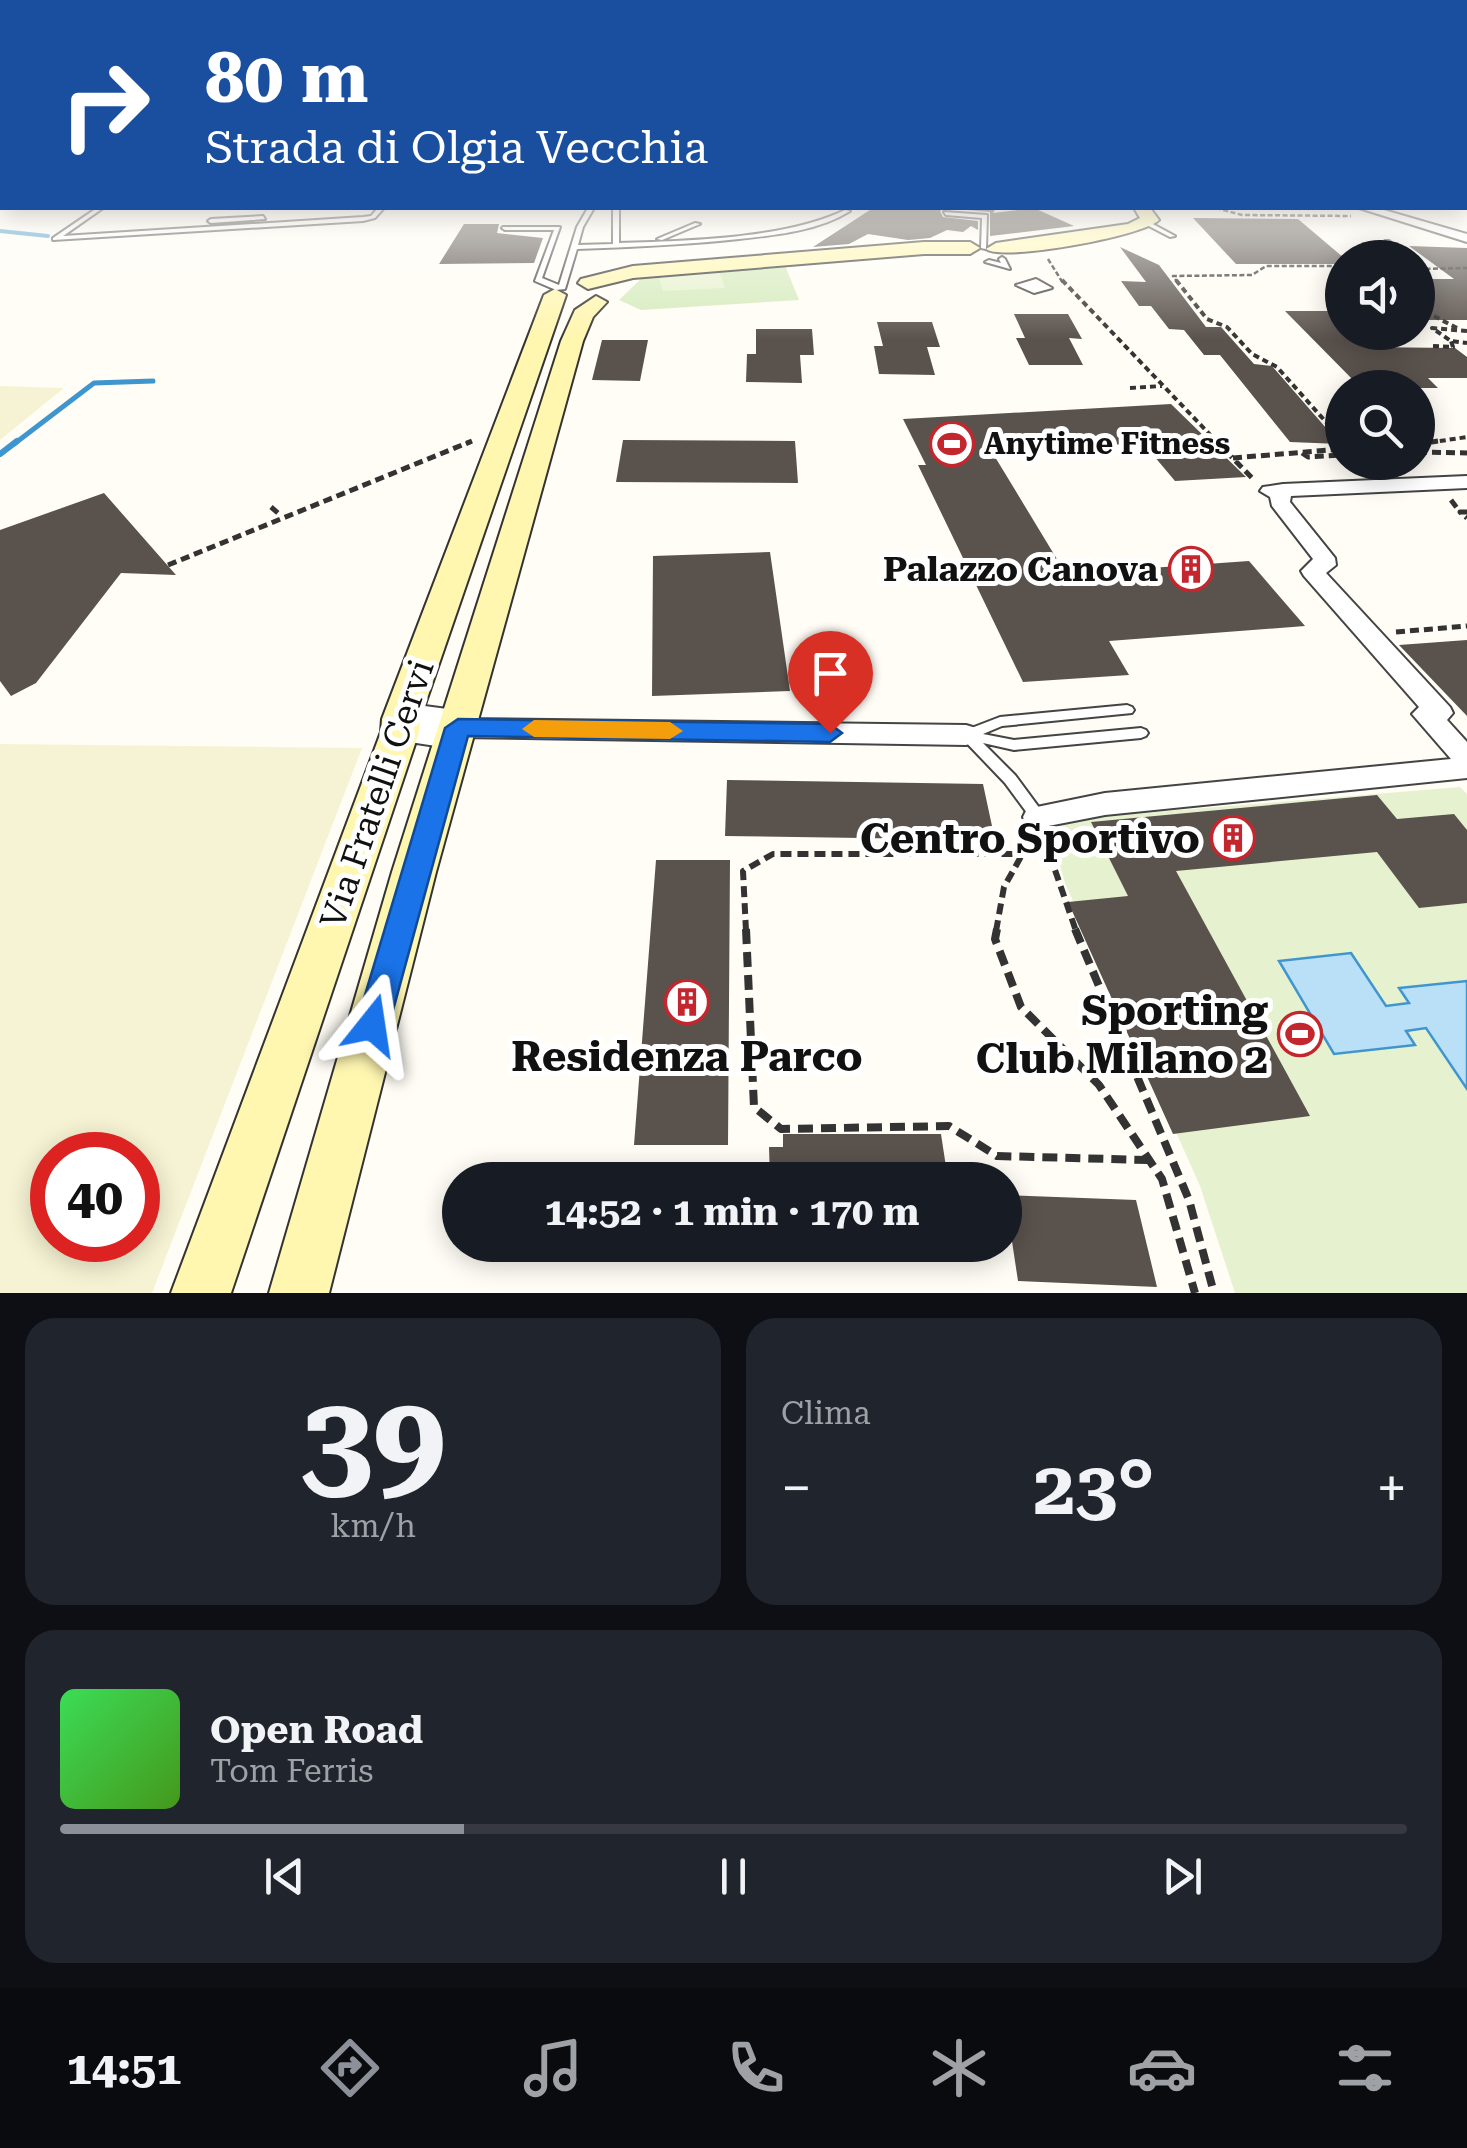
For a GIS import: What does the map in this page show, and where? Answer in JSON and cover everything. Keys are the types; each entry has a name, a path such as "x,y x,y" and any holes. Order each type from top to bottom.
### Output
{"street":[{"path":"578,287 617,281 638,272 938,248 993,255 1128,219"},
{"path":"1403,219 1467,238"},
{"name":"Via Fratelli Cervi","path":"201,1293 401,726 578,287"},
{"name":"Via Fratelli Cervi","path":"299,1293 458,728 583,314 578,287"},
{"path":"1467,482 1276,490 1278,502 1324,558 1325,564 1312,571 1440,712 1425,714 1467,759"},
{"path":"401,726 436,736 458,728 966,735"},
{"path":"1038,817 1105,804 1467,768"}],"lane":[{"path":"83,219 54,239 358,219"},
{"path":"211,221 236,219"},
{"path":"506,228 558,228 538,279 578,287 574,247 586,219"},
{"path":"616,219 616,246"},
{"path":"574,247 805,229 829,219"},
{"path":"986,219 993,255 1025,282"},
{"path":"1150,219 1172,236"},
{"path":"654,242 697,224"},
{"path":"966,735 1000,722 1127,710"},
{"path":"966,735 1014,745 1141,733"},
{"path":"966,735 1010,779 1038,817"}],"path":[{"path":"1044,253 1066,287 1233,458 1325,454"},
{"path":"1325,266 1266,266 1252,275 1173,276 1208,319 1227,327 1252,354 1277,366 1325,421"},
{"path":"1435,269 1467,268"},
{"path":"1435,317 1460,330"},
{"path":"1467,332 1432,328 1451,341 1467,343"},
{"path":"1435,346 1454,347 1451,341"},
{"path":"1130,388 1164,386"},
{"path":"1435,442 1467,437"},
{"path":"168,566 476,439 486,445"},
{"path":"1435,452 1467,453"},
{"path":"1446,496 1465,514"},
{"path":"272,507 278,513"},
{"path":"1368,635 1467,626"},
{"path":"1195,1293 1162,1179 1098,1085 1021,1007 995,938 1004,887 1022,854 1025,821 1038,817 1054,875 1189,1200 1214,1293"},
{"path":"1022,854 773,854 743,871 754,1107 781,1129 949,1126 997,1156 1148,1160"}],"shaded area":[{"path":"0,386 64,388 0,440"},
{"path":"0,744 362,748 152,1293 0,1293"}],"green space":[{"path":"784,263 799,300 641,310 619,300 646,274"},
{"path":"719,271 725,288 663,291 658,275"},
{"name":"Sporting Club Milano 2","path":"1460,787 1467,794 1467,1293 1235,1293 1200,1186 1065,883 1047,821"}],"water":[{"path":"1351,953 1386,1006 1409,1003 1399,988 1467,981 1467,1089 1426,1028 1406,1031 1415,1045 1334,1054 1279,961"}],"building":[{"path":"856,219 978,221 978,230 971,226 963,232 947,230 930,238 908,240 868,234 849,244 813,247"},
{"path":"990,219 1059,219 1074,226 990,236"},
{"path":"1194,219 1298,219 1325,242 1325,264 1236,264"},
{"path":"464,224 499,224 497,233 543,238 534,263 439,264"},
{"path":"1120,247 1159,265 1206,327 1221,327 1254,364 1272,366 1325,427 1325,443 1290,442 1220,355 1204,355 1184,330 1169,329 1151,306 1139,306 1121,281 1146,282"},
{"path":"1435,247 1467,248 1467,320 1435,320 1435,279 1454,279 1435,265"},
{"path":"1285,311 1325,311 1325,350 1455,348 1467,357 1467,378 1435,378 1435,370 1343,370"},
{"path":"1014,314 1068,314 1082,339 1069,338 1083,365 1029,365 1016,338 1025,338"},
{"path":"877,322 932,322 940,347 927,347 935,375 879,374 874,346 883,346"},
{"path":"756,329 812,329 814,355 800,355 802,383 746,382 747,354 756,354"},
{"path":"602,340 648,340 640,381 592,380"},
{"name":"Palazzo Canova","path":"1171,404 1246,477 1175,481 1143,443 992,452 1066,574 1249,561 1305,626 1109,641 1129,675 1023,682 918,465 926,465 903,419"},
{"path":"623,440 795,441 798,483 616,482"},
{"path":"104,493 176,575 121,573 36,683 11,696 0,681 0,530"},
{"path":"770,552 790,691 652,696 653,556"},
{"path":"1467,640 1467,716 1399,645"},
{"path":"727,780 983,784 995,840 725,836"},
{"path":"1377,795 1397,819 1454,814 1467,830 1467,903 1419,908 1377,852 1176,871 1310,1116 1173,1134 1068,902 1128,896 1091,822"},
{"name":"Residenza Parco","path":"656,860 730,860 728,1145 634,1145"},
{"path":"783,1134 941,1134 945,1162 769,1162 769,1147 783,1147"},
{"path":"1022,1196 1136,1200 1157,1287 1018,1281 1015,1262 1022,1262"}],"waterway":[{"path":"0,231 48,236"},
{"path":"14,444 94,383 153,381"},
{"path":"0,454 17,441"}],"slow traffic":[{"path":"534,729 670,731"}],"place":[{"name":"Anytime Fitness","path":"952,444"},
{"name":"Palazzo Canova","path":"1191,569"},
{"name":"Centro Sportivo","path":"1233,838"},
{"name":"Residenza Parco","path":"687,1002"},
{"name":"Sporting Club Milano 2","path":"1300,1034"}],"route":[{"path":"372,1025 458,728 830,733"}]}
